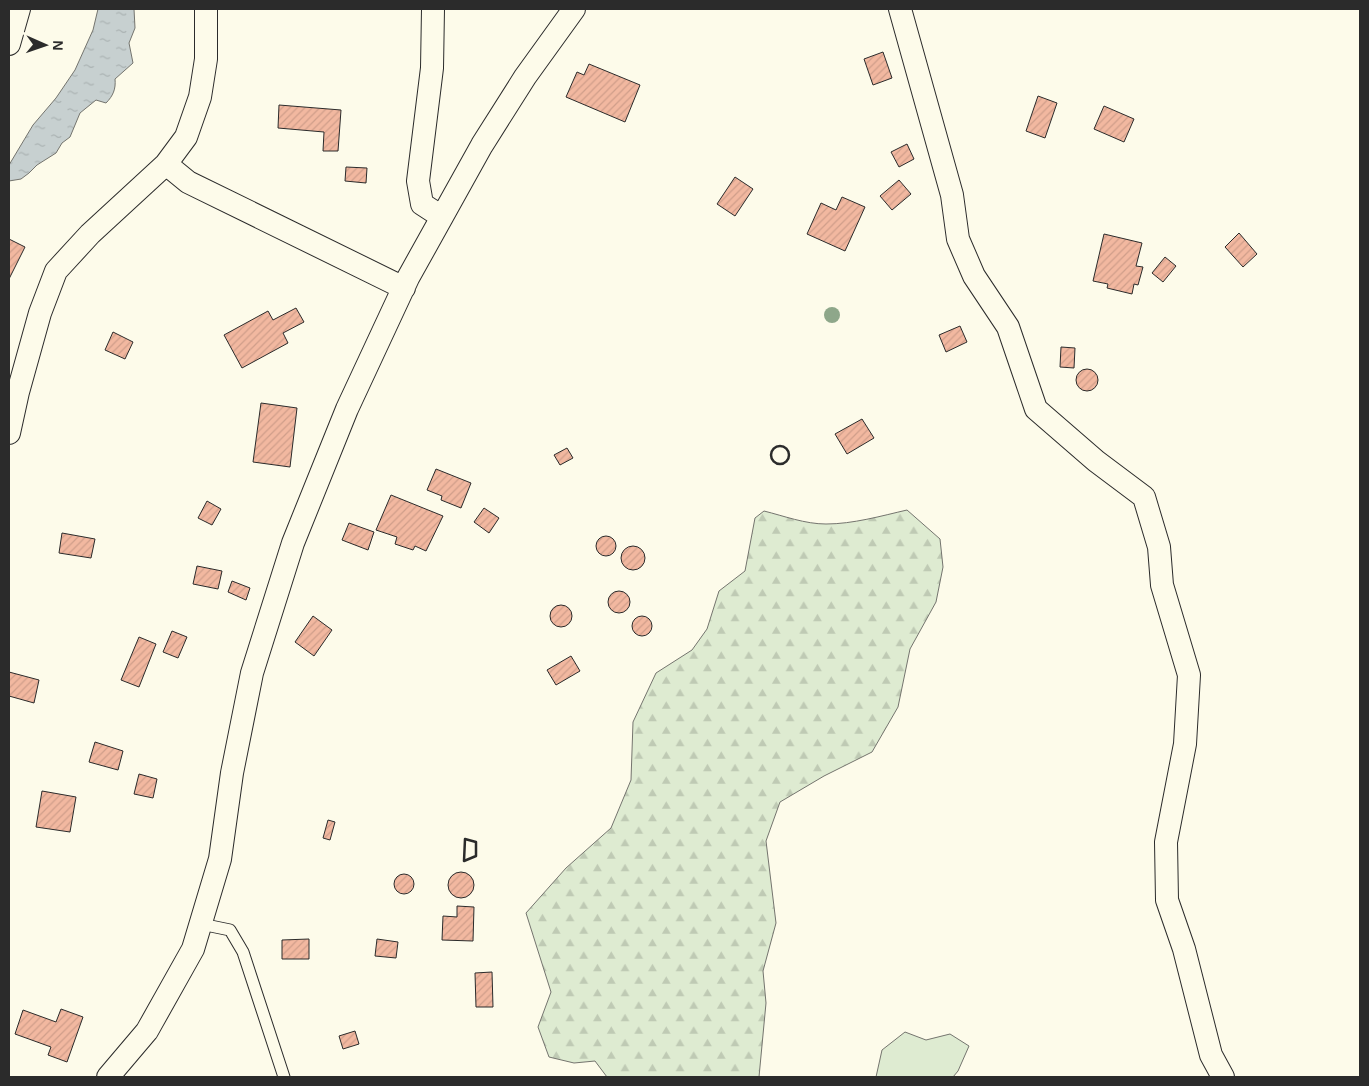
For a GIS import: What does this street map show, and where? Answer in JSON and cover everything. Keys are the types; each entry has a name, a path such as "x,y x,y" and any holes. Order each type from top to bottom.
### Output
{"street":[{"path":"9,44 19,9"},
{"path":"9,433 18,392 40,314 56,271 90,234 166,164 186,137 200,97 206,59 206,9"},
{"path":"433,9 432,68 418,181 422,204 442,216"},
{"path":"108,1077 147,1031 193,949 220,859 232,773 252,673 292,542 347,409 404,288 442,216 482,146 525,77 574,9"},
{"path":"900,9 952,195 958,239 974,276 1008,327 1036,409 1096,461 1144,497 1159,547 1162,585 1189,675 1185,744 1166,842 1167,900 1189,968 1211,1055 1223,1077"},
{"path":"166,164 188,182 404,288"}],"lane":[{"path":"200,924 230,930 243,952 284,1077"}],"green space":[{"path":"907,510 940,539 943,567 936,602 910,649 898,707 872,752 824,776 780,802 766,841 776,923 763,971 766,1003 759,1077 607,1077 595,1061 574,1063 549,1057 538,1027 551,992 526,913 566,868 611,828 631,780 633,722 656,673 692,650 707,629 719,591 745,571 755,518 764,511 810,523 836,524"},
{"path":"905,1032 926,1040 950,1034 969,1046 958,1071 953,1077 876,1077 882,1050"}],"water":[{"path":"98,9 134,9 135,28 129,43 133,63 115,79 114,92 106,103 96,100 80,113 70,137 62,143 56,153 37,165 21,179 9,181 9,165 33,125 56,98 75,70 93,30"}],"building":[{"path":"883,52 892,78 873,85 864,59"},
{"path":"589,64 640,85 625,122 566,97 577,72 584,75"},
{"path":"1038,96 1057,103 1045,138 1026,131"},
{"path":"279,105 341,110 338,151 323,151 324,132 278,128"},
{"path":"1104,106 1134,119 1124,142 1094,129"},
{"path":"907,144 914,159 899,167 891,152"},
{"path":"346,167 367,168 366,183 345,181"},
{"path":"735,177 753,189 735,216 717,204"},
{"path":"899,180 911,194 892,210 880,196"},
{"path":"842,197 865,207 845,251 807,234 821,203 836,210"},
{"path":"1239,233 1257,254 1243,267 1225,247"},
{"path":"1104,234 1142,243 1136,266 1143,267 1138,285 1134,284 1132,294 1107,288 1108,284 1093,281"},
{"path":"9,239 25,247 9,279"},
{"path":"1165,257 1176,266 1163,282 1152,273"},
{"path":"296,308 304,322 283,333 288,343 242,368 224,335 268,311 273,320"},
{"path":"960,326 967,342 946,352 939,335"},
{"path":"113,332 133,342 125,359 105,350"},
{"path":"1061,347 1075,348 1074,368 1060,367"},
{"path":"1087,369 1095,372 1098,380 1095,388 1087,391 1079,388 1076,380 1079,372"},
{"path":"261,403 297,408 290,467 253,462"},
{"path":"862,419 874,438 847,454 835,434"},
{"path":"567,448 573,458 560,465 554,455"},
{"path":"436,469 471,483 461,508 441,500 442,496 427,490"},
{"path":"391,495 443,516 426,551 415,546 413,550 395,544 397,537 376,530"},
{"path":"207,501 221,509 212,525 198,518"},
{"path":"484,508 499,518 489,533 474,522"},
{"path":"349,523 374,532 368,550 342,540"},
{"path":"62,533 95,539 91,558 59,553"},
{"path":"606,536 613,539 616,546 613,553 606,556 599,553 596,546 599,539"},
{"path":"633,546 638,547 644,553 644,563 638,569 633,570 628,569 622,563 621,558 622,553 628,547"},
{"path":"197,566 222,571 218,589 193,584"},
{"path":"232,581 250,588 246,600 228,592"},
{"path":"619,591 627,594 630,602 627,610 619,613 611,610 608,602 611,594"},
{"path":"561,605 571,612 572,616 565,626 561,627 551,620 550,616 557,606"},
{"path":"313,616 332,630 314,656 295,642"},
{"path":"642,616 649,619 652,626 649,633 642,636 635,633 632,626 635,619"},
{"path":"172,631 187,637 178,658 163,652"},
{"path":"139,637 156,644 139,687 121,680"},
{"path":"571,656 580,671 556,685 547,670"},
{"path":"9,672 39,680 34,703 9,696"},
{"path":"95,742 123,751 118,770 89,762"},
{"path":"139,774 157,779 153,798 134,794"},
{"path":"42,791 76,797 70,832 36,827"},
{"path":"328,820 335,822 330,840 323,838"},
{"path":"461,872 470,876 474,885 470,894 461,898 452,894 448,885 452,876"},
{"path":"400,874 408,874 414,880 414,888 408,894 400,894 394,888 394,880"},
{"path":"457,906 474,907 473,941 442,940 443,916 457,917"},
{"path":"309,939 309,959 282,959 282,940"},
{"path":"377,939 398,942 396,958 375,956"},
{"path":"492,972 493,1007 476,1007 475,973"},
{"path":"61,1009 83,1017 67,1062 48,1055 51,1047 15,1034 23,1010 56,1022"},
{"path":"355,1031 359,1044 343,1049 339,1036"}],"wall":[{"path":"780,446 786,449 789,455 786,461 780,464 774,461 771,455 774,449 780,446"},
{"path":"465,839 476,842 476,856 464,861 465,839"}]}
